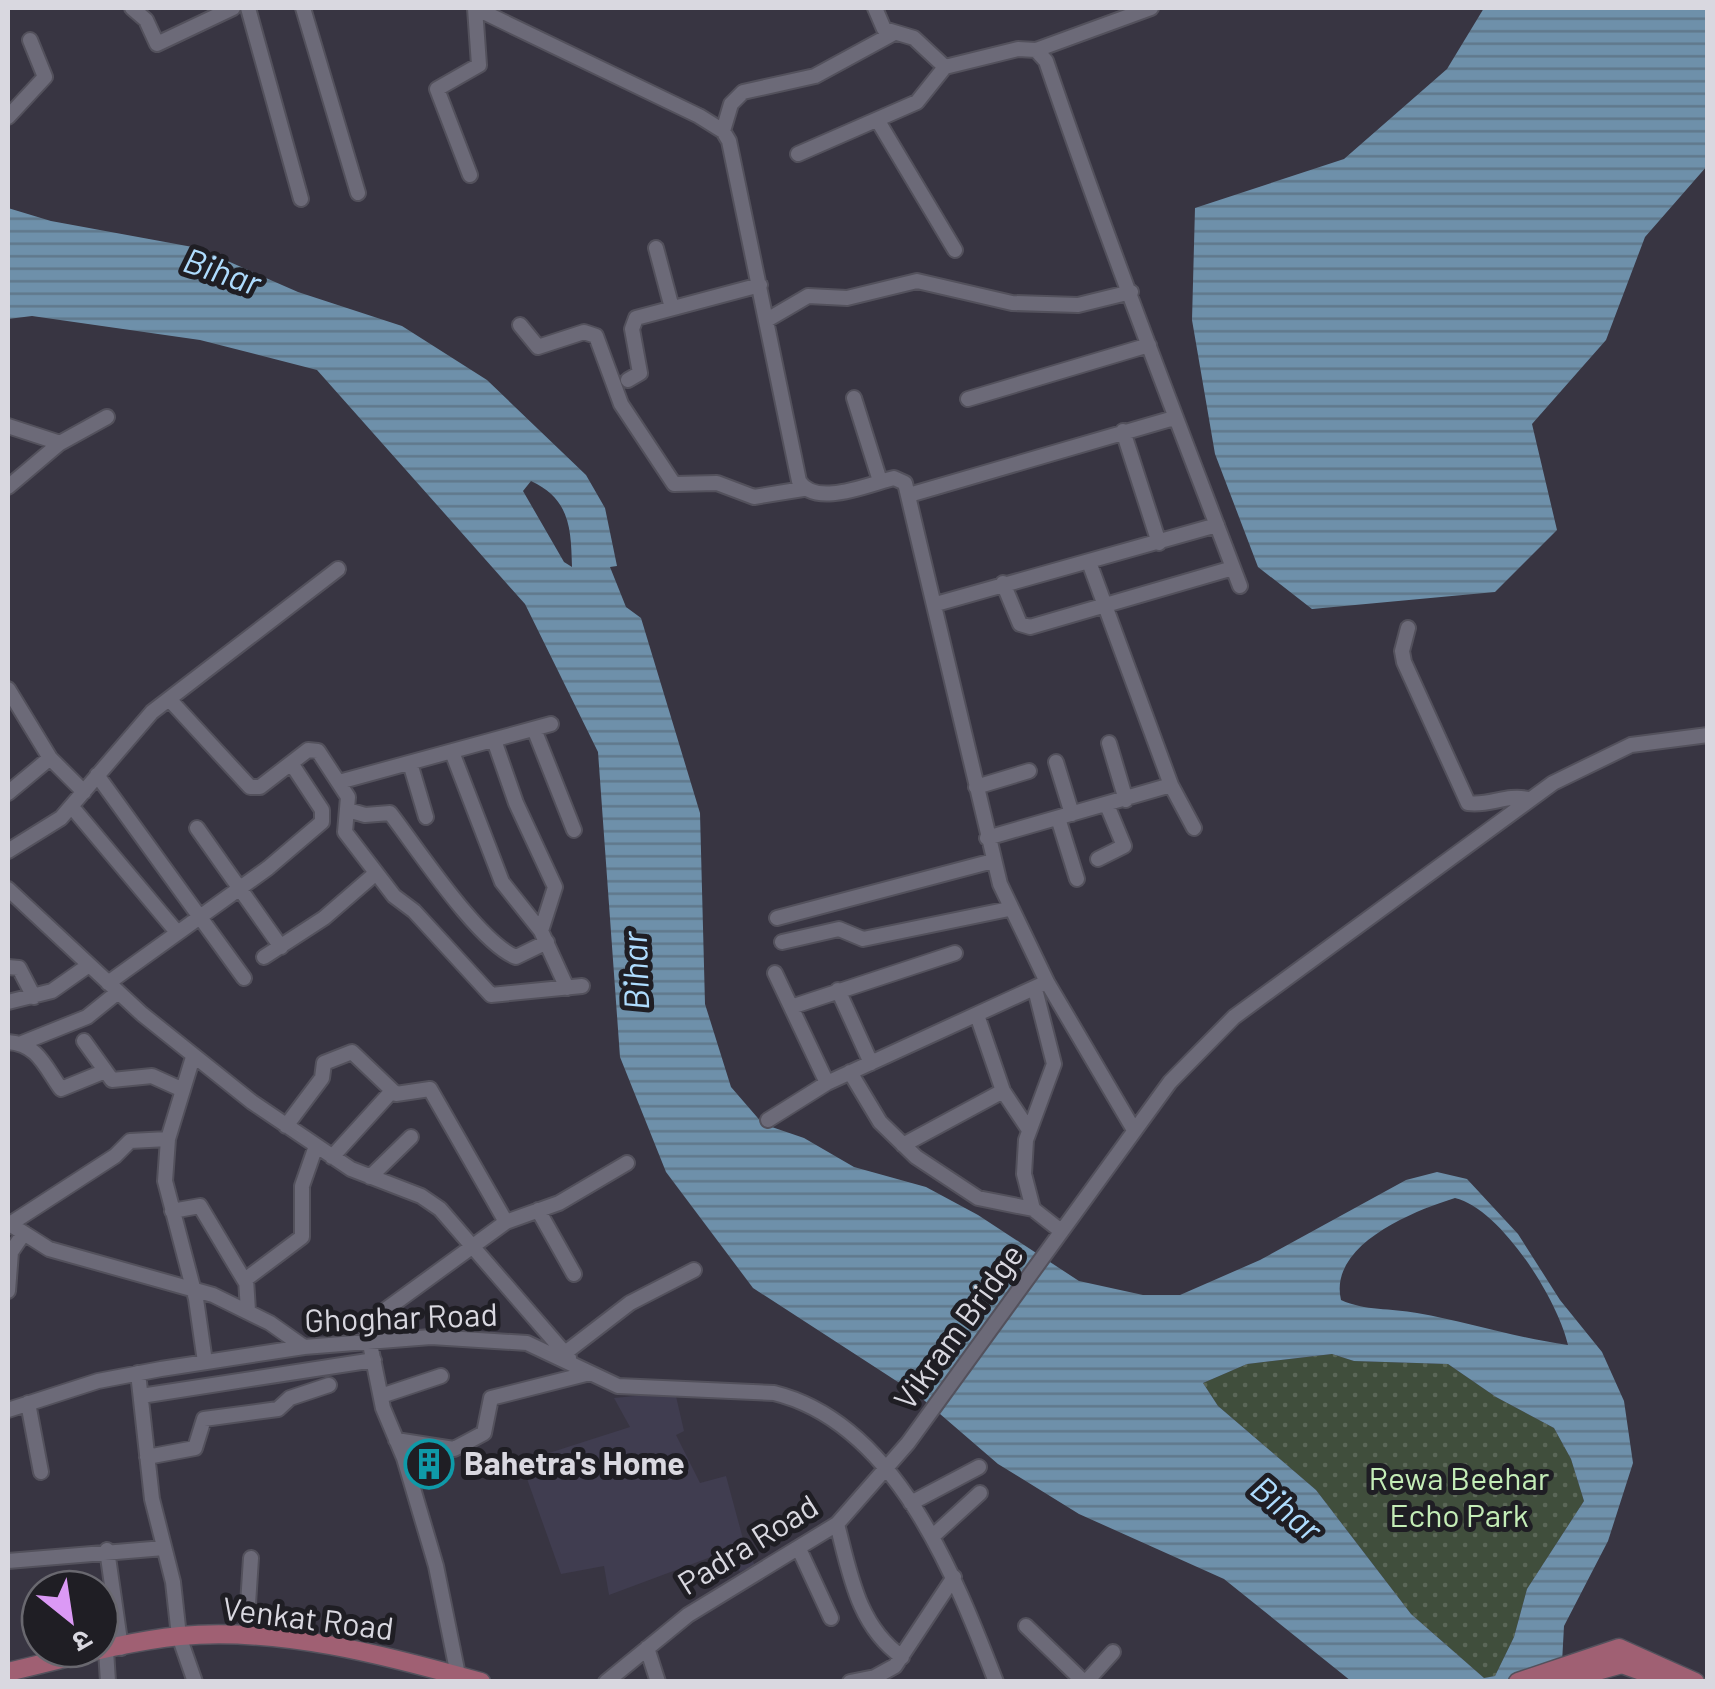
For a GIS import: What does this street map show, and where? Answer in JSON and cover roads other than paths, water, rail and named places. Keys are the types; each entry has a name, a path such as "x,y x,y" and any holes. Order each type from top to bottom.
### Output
{"main road":[{"name":"Venkat Road","path":"120,1648 180,1636 246,1635 348,1649 470,1679"},
{"path":"1518,1682 1632,1651 1695,1682"},
{"path":"1558,1682 1610,1656 1668,1682"}],"street":[{"path":"132,8 146,20 157,44 233,8"},
{"path":"248,8 302,199"},
{"path":"302,8 358,194"},
{"path":"475,8 723,131"},
{"path":"470,175 437,89 479,65 475,8"},
{"path":"874,8 880,24 914,38 945,67"},
{"path":"798,154 924,98 945,67 1018,49 1036,50 1151,8"},
{"path":"804,489 732,154 723,131 731,104 744,92 815,76 894,33"},
{"path":"8,117 45,78 30,40"},
{"path":"1036,50 1046,61 1089,192 1132,292 1174,418 1240,586"},
{"path":"878,121 942,222 954,250"},
{"path":"656,248 672,308"},
{"path":"767,320 808,296 846,298 917,281 1012,304 1088,304 1132,292"},
{"path":"628,380 640,373 633,322 760,285"},
{"path":"520,325 538,346 584,332 596,336 621,404 674,484 717,483 754,497 804,489 821,495 900,479 909,494 993,860 1009,909 1041,986 1134,1130"},
{"path":"968,399 1150,345"},
{"path":"854,398 880,481"},
{"path":"8,488 60,443 107,417"},
{"path":"909,494 1174,418"},
{"path":"8,426 60,443"},
{"path":"1123,432 1159,543"},
{"path":"936,604 1217,525"},
{"path":"1089,562 1171,785 1194,828"},
{"path":"1003,583 1025,627 1233,568"},
{"path":"8,851 46,829 72,807 143,720 338,570"},
{"path":"1408,628 1402,651 1404,662 1468,803 1483,805 1508,795 1529,799 1631,745 1708,735"},
{"path":"8,688 50,758 84,792"},
{"path":"169,699 250,787 260,787 314,749 348,797 342,828 376,873 491,995 575,987 544,937 502,882 452,752"},
{"path":"339,782 551,724"},
{"path":"534,728 574,830"},
{"path":"348,810 366,815 390,813 479,926 516,957 544,937 555,886 516,803 494,740"},
{"path":"1109,743 1126,800"},
{"path":"8,793 50,758"},
{"path":"1056,762 1076,878"},
{"path":"15,1042 87,1017 113,987 176,931 239,888 324,818 291,763"},
{"path":"410,763 426,817"},
{"path":"976,786 1029,771"},
{"path":"97,775 244,978"},
{"path":"988,838 1171,785"},
{"name":"Vikram Bridge","path":"908,1444 1186,1063 1234,1017 1529,799"},
{"path":"1098,859 1124,846 1106,805"},
{"path":"72,807 176,931"},
{"path":"197,828 281,946"},
{"path":"777,918 993,860"},
{"path":"264,957 341,905 376,873"},
{"path":"8,889 193,1057 286,1126 370,1178 432,1203 570,1358 630,1303 694,1270"},
{"path":"782,942 838,928 864,939 1009,909"},
{"path":"791,1007 956,953"},
{"path":"8,1002 61,986 89,965"},
{"path":"8,967 20,968 34,997"},
{"path":"774,973 827,1083"},
{"path":"768,1120 827,1083 1041,986"},
{"path":"1041,986 1054,1064 1028,1130 1024,1174 1033,1209 1058,1237"},
{"path":"838,990 871,1063"},
{"path":"977,1015 1004,1091 1028,1130"},
{"path":"84,1041 104,1072 116,1081 152,1076 183,1090"},
{"path":"15,1042 38,1054 61,1089 104,1072"},
{"path":"286,1126 322,1078 324,1063 344,1052 356,1054 400,1095 430,1089 506,1222"},
{"path":"193,1057 168,1139 164,1181 193,1288 205,1362"},
{"path":"850,1072 880,1122 902,1146 978,1198 1033,1209"},
{"path":"332,1156 392,1091"},
{"path":"902,1146 1004,1091"},
{"path":"370,1178 411,1137"},
{"path":"168,1139 130,1141 115,1156 8,1223 49,1248 193,1288 248,1311 304,1346"},
{"path":"246,1283 300,1240 302,1186 316,1146"},
{"path":"470,1679 382,1396 366,1324 370,1317 506,1222 538,1210 627,1163"},
{"path":"172,1211 200,1206 246,1283 248,1311"},
{"path":"538,1210 574,1274"},
{"path":"8,1291 10,1252 24,1233"},
{"name":"Ghoghar Road","path":"8,1410 138,1373 304,1346 431,1338 526,1343 570,1358 590,1373 635,1389 698,1388 798,1399 836,1422 886,1471 911,1503 954,1577 996,1682"},
{"path":"141,1396 374,1360"},
{"path":"138,1373 146,1457 180,1636 196,1682"},
{"path":"396,1440 459,1448 484,1433 491,1398 590,1373"},
{"path":"382,1396 441,1376"},
{"path":"146,1457 194,1448 204,1419 278,1409 290,1398 329,1385"},
{"path":"28,1403 41,1472"},
{"name":"Padra Road","path":"606,1682 688,1615 837,1524 908,1444"},
{"path":"911,1503 979,1467"},
{"path":"932,1536 980,1493"},
{"path":"837,1524 874,1635 902,1657"},
{"path":"9,1556 164,1548"},
{"path":"799,1549 831,1618"},
{"path":"107,1550 108,1569"},
{"path":"246,1635 251,1558"},
{"path":"850,1682 888,1672 954,1577"},
{"path":"1026,1626 1085,1682 1113,1652"},
{"path":"647,1648 658,1682"}],"water":[{"path":"1484,8 1707,8 1707,166 1645,237 1606,340 1532,424 1557,530 1495,592 1312,609 1258,567 1215,454 1192,320 1195,208 1344,159 1447,69"},
{"name":"Bihar","path":"8,208 51,221 198,248 298,292 402,326 487,380 586,475 605,508 617,566 610,567 626,607 641,618 700,813 705,1004 731,1087 763,1124 804,1138 854,1167 926,1187 978,1215 1079,1281 1143,1295 1180,1295 1260,1260 1406,1180 1437,1172 1467,1179 1518,1234 1560,1300 1602,1352 1624,1401 1633,1463 1608,1541 1564,1626 1561,1681 1351,1681 1224,1579 1079,1514 998,1464 918,1395 753,1288 666,1172 620,1057 598,752 525,604 317,370 200,340 32,316 8,319","holes":["531,481 554,497 566,516 572,567 564,562 523,491","1455,1198 1491,1219 1540,1282 1568,1345 1341,1300 1340,1280 1360,1247 1377,1233","1332,1354 1354,1361 1448,1364 1496,1397 1554,1428 1571,1459 1584,1501 1527,1589 1514,1637 1495,1676 1484,1678 1411,1614 1316,1490 1218,1406 1203,1383 1247,1364"]}],"place":[{"name":"Bahetra's Home","path":"429,1464"}],"park label":[{"name":"Rewa Beehar Echo Park","path":"1459,1498"}]}
